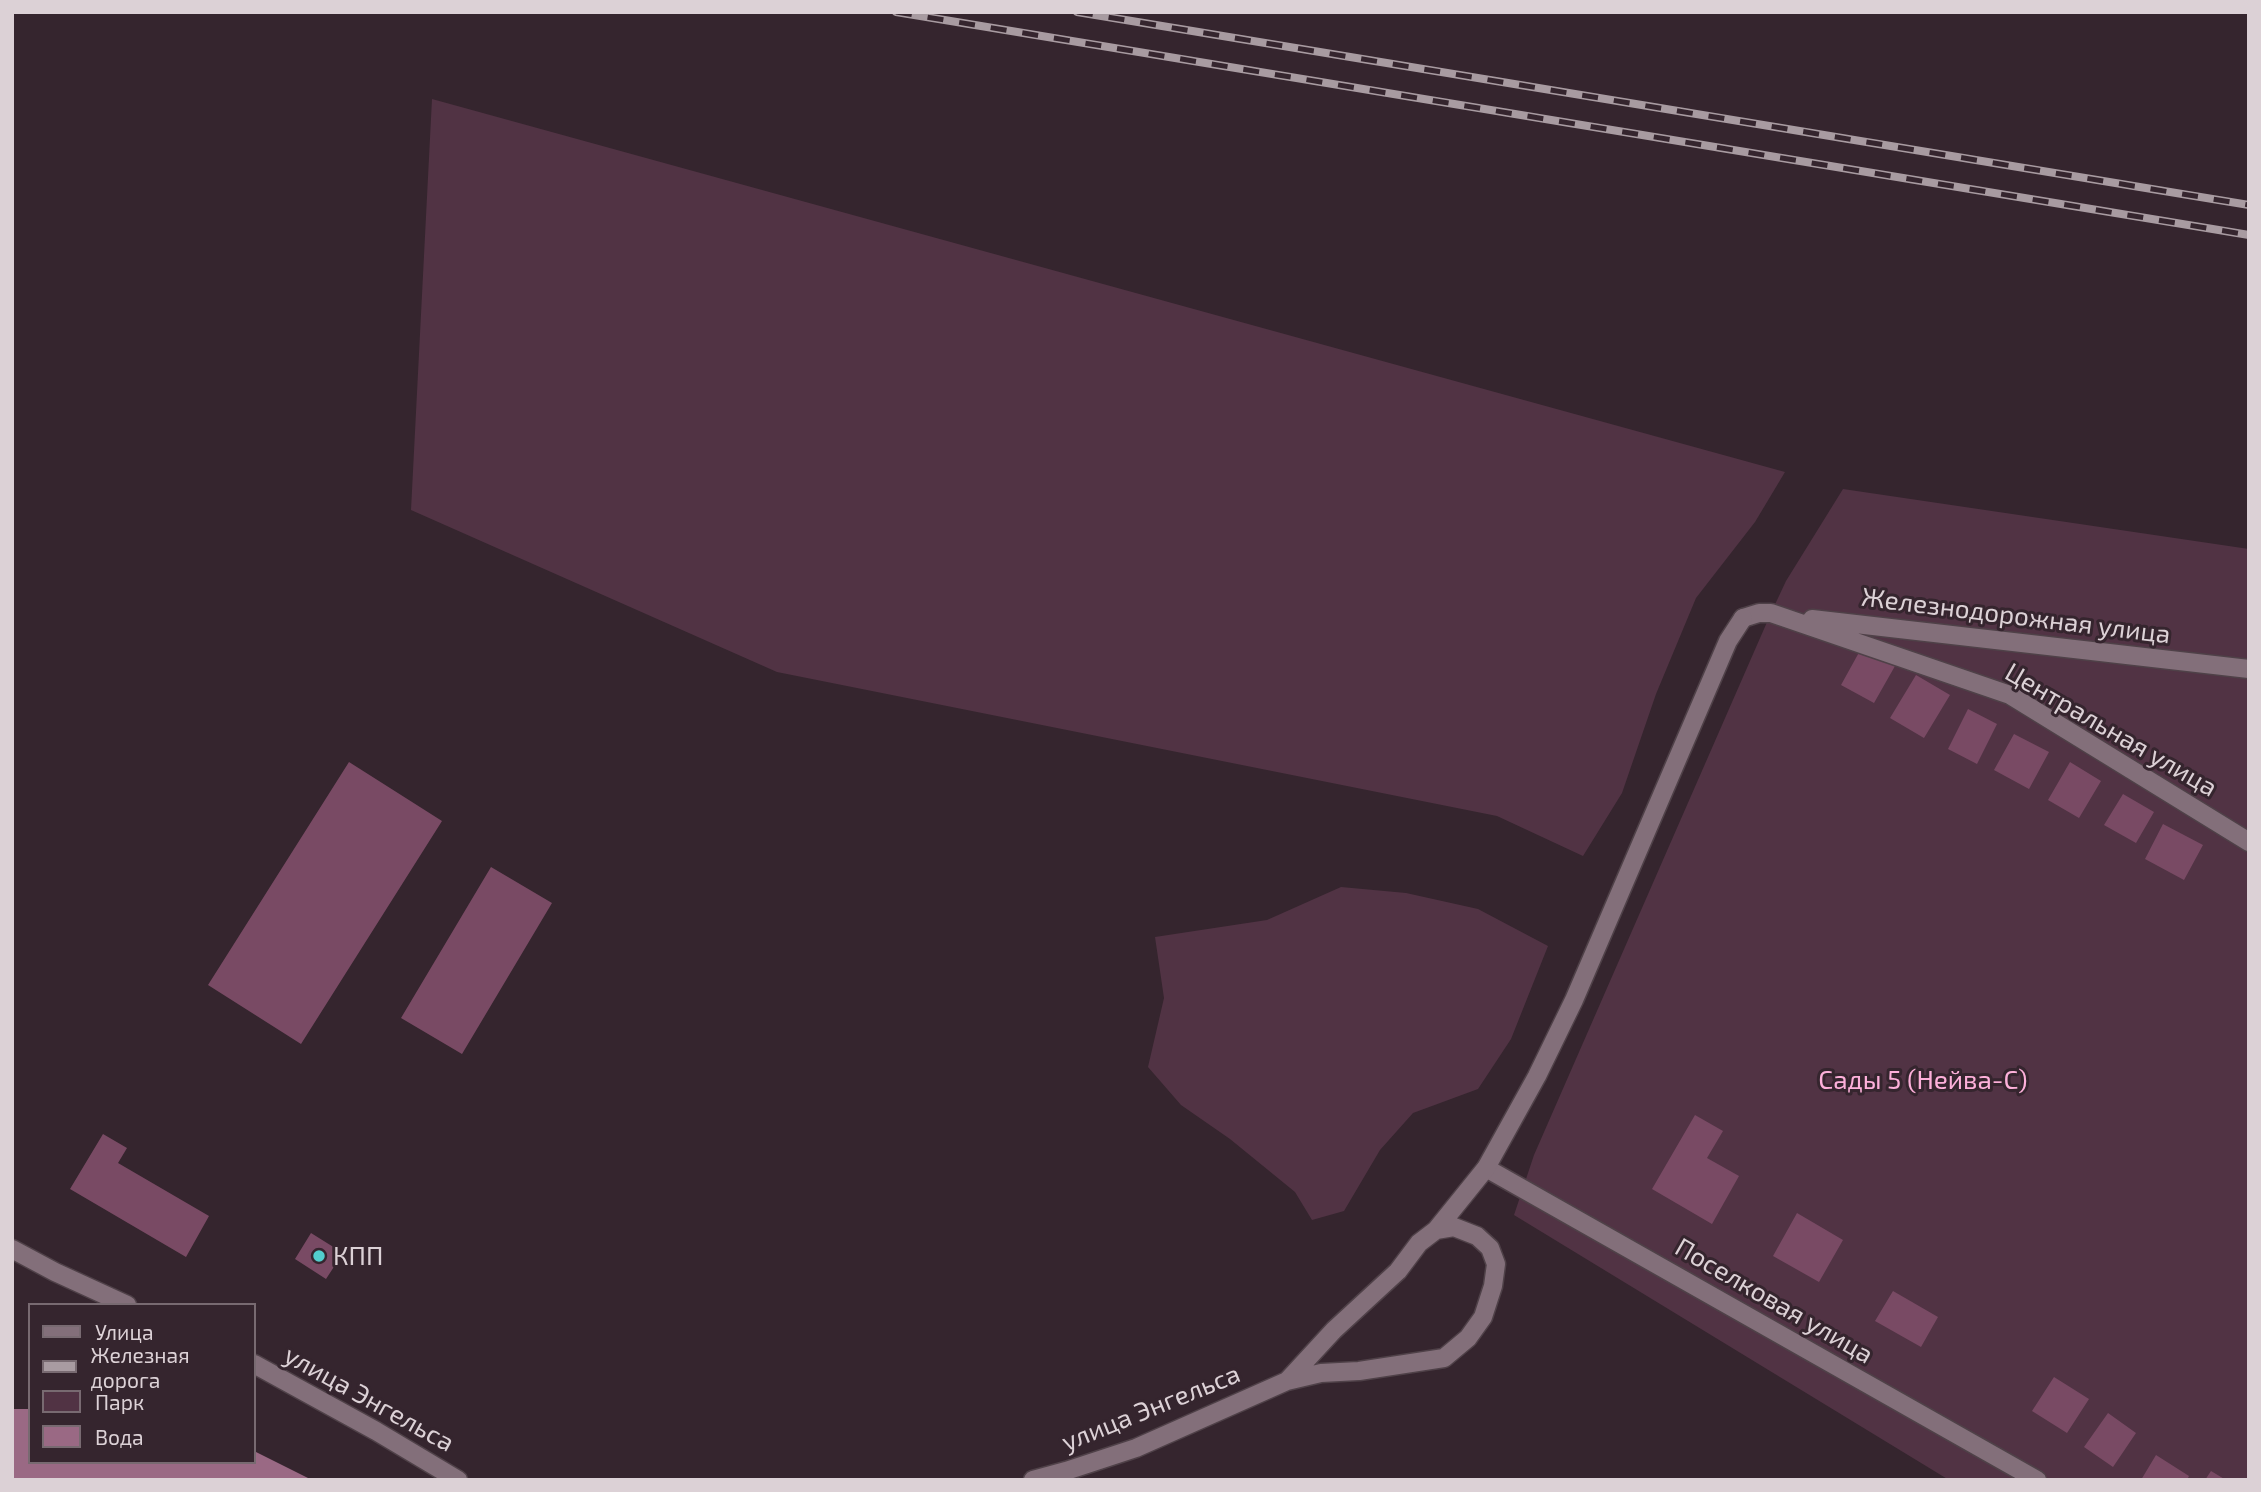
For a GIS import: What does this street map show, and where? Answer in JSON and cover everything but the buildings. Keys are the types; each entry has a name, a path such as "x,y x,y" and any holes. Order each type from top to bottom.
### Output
{"street":[{"name":"Центральная улица","path":"1486,1168 1531,1087 1574,1000 1717,665 1743,618 1759,613 1777,615 2010,695 2249,842"},
{"name":"Железнодорожная улица","path":"1777,615 2249,669"},
{"path":"1436,1230 1486,1168"},
{"name":"Поселковая улица","path":"1486,1168 2037,1480"},
{"name":"улица Энгельса","path":"1033,1480 1136,1448 1287,1381 1321,1373 1359,1371 1444,1358 1468,1338 1483,1317 1493,1286 1496,1264 1490,1248 1477,1236 1454,1227 1436,1230 1419,1243 1398,1271 1334,1329 1287,1381"},
{"path":"12,1248 55,1272 123,1303"},
{"name":"улица Энгельса","path":"256,1365 458,1480"}],"green space":[{"path":"432,99 1785,472 1755,522 1696,598 1656,694 1622,793 1583,856 1497,816 777,672 411,510"},
{"name":"Сады 5 (Нейва-С)","path":"1843,489 2249,549 2249,1480 1949,1480 1514,1215 1534,1155 1771,613 1786,581"},
{"path":"1341,887 1406,893 1478,909 1548,946 1511,1039 1478,1089 1413,1113 1380,1150 1344,1211 1312,1220 1295,1192 1230,1139 1181,1105 1148,1067 1164,998 1155,937 1267,920"}],"water":[{"path":"12,1409 28,1409 28,1464 256,1464 256,1452 312,1480 12,1480"}],"railway":[{"path":"896,12 2249,235"},
{"path":"1077,12 2249,205"}],"place":[{"name":"КПП","path":"319,1256"}]}
